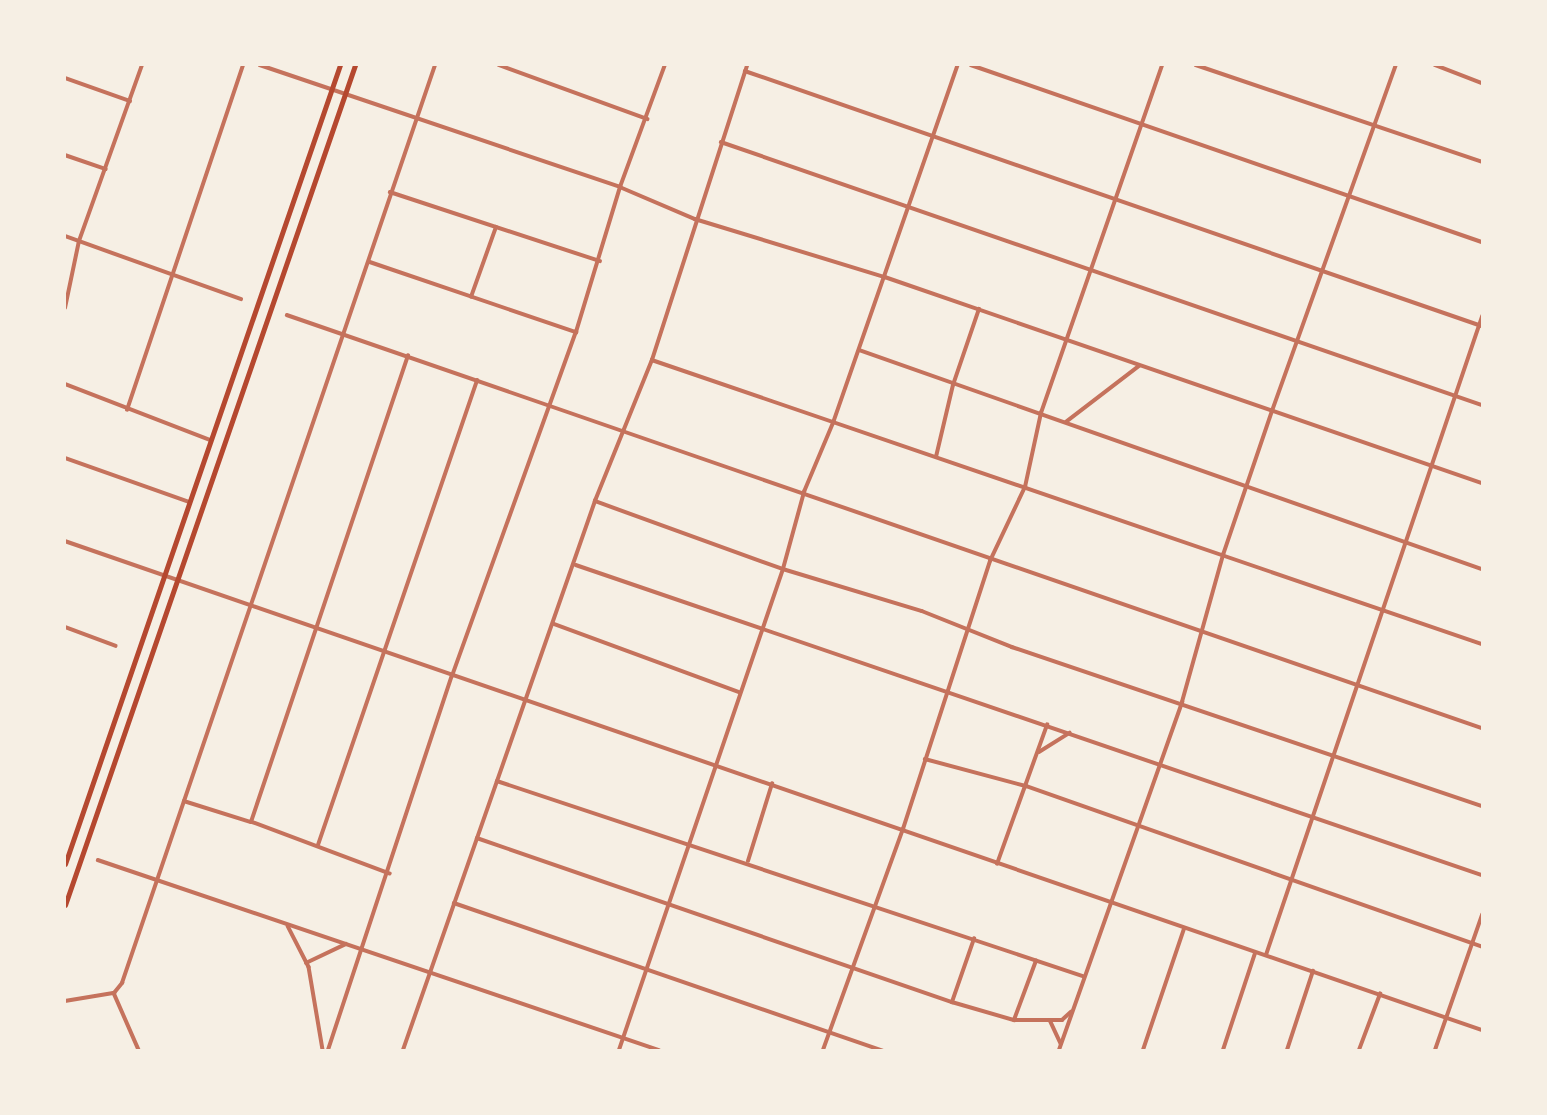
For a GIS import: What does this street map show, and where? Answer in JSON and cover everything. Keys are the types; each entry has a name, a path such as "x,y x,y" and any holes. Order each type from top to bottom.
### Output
{"main road":[{"path":"65,864 340,65"},
{"path":"65,905 355,65"}],"street":[{"path":"65,307 79,241 142,65"},
{"path":"127,410 243,65"},
{"path":"260,65 344,96 620,187 695,219 885,277 1482,483"},
{"path":"65,1001 114,993 122,983 435,65"},
{"path":"499,65 647,119"},
{"path":"326,1050 390,874 452,676 576,332 600,261 620,187 666,65"},
{"path":"403,1050 576,565 595,501 652,359 695,219 747,65"},
{"path":"619,1050 714,763 783,569 804,492 859,351 958,65"},
{"path":"971,65 1482,242"},
{"path":"823,1050 903,829 945,691 968,631 990,561 1025,487 1041,413 1162,65"},
{"path":"1196,65 1375,123 1482,162"},
{"path":"1060,1048 1158,762 1182,702 1205,630 1223,555 1246,486 1396,65"},
{"path":"1436,65 1482,83"},
{"path":"745,71 1116,197 1481,326"},
{"path":"65,78 130,101"},
{"path":"721,142 1482,405"},
{"path":"65,155 107,169"},
{"path":"390,192 600,261"},
{"path":"471,296 496,227"},
{"path":"65,236 242,299"},
{"path":"370,262 576,332"},
{"path":"936,457 953,384 979,309"},
{"path":"287,315 804,492 990,561 1205,630 1482,728"},
{"path":"1266,955 1316,817 1358,685 1385,612 1429,466 1482,317"},
{"path":"859,351 1482,569"},
{"path":"251,822 408,356"},
{"path":"652,359 1482,644"},
{"path":"1066,422 1140,365"},
{"path":"318,845 382,651 477,380"},
{"path":"65,384 211,440"},
{"path":"65,458 190,502"},
{"path":"595,501 783,569 922,611 968,631 1336,754 1482,806"},
{"path":"65,541 452,676 714,763 1110,904 1482,1030"},
{"path":"576,565 1482,875"},
{"path":"554,624 740,692"},
{"path":"65,627 116,646"},
{"path":"997,864 1047,725"},
{"path":"1037,753 1070,733"},
{"path":"925,759 1026,786 1136,828 1293,879 1482,947"},
{"path":"497,781 688,841 874,907 1084,976"},
{"path":"748,861 772,784"},
{"path":"184,801 318,845 390,874"},
{"path":"477,838 667,901 952,1002 1014,1020 1062,1020 1073,1011"},
{"path":"98,860 288,926 363,948 431,975 659,1050"},
{"path":"454,903 882,1050"},
{"path":"1435,1050 1475,945 1482,915"},
{"path":"288,926 306,963 326,1050"},
{"path":"1143,1050 1184,929"},
{"path":"952,1002 974,939"},
{"path":"306,963 348,943"},
{"path":"1223,1050 1255,952"},
{"path":"1014,1020 1035,961"},
{"path":"1287,1050 1313,971"},
{"path":"114,993 139,1050"},
{"path":"1359,1050 1380,994"},
{"path":"1050,1020 1060,1048"}]}
